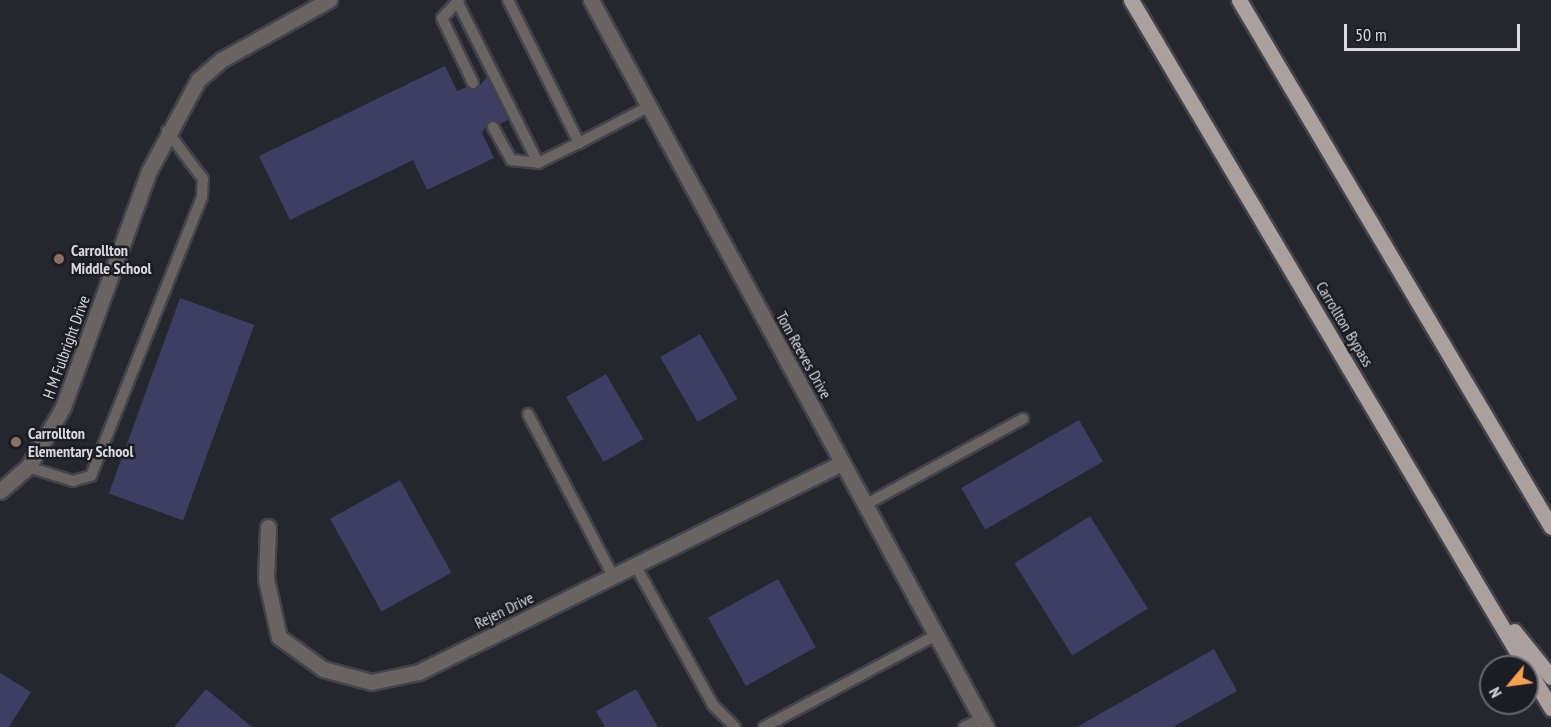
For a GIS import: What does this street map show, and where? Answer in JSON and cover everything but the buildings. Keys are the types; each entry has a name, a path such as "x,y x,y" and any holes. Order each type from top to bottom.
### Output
{"main road":[{"name":"Carrollton Bypass","path":"1131,0 1519,655"},
{"path":"1239,0 1551,527"},
{"path":"1472,576 1551,677"},
{"name":"Carrollton Bypass","path":"1539,688 1551,708"}],"street":[{"name":"H M Fulbright Drive","path":"0,491 28,467 63,407 167,130 198,80 221,60 329,0"},
{"name":"Tom Reeves Drive","path":"591,0 984,723"},
{"name":"Rejen Drive","path":"268,527 266,579 279,637 323,669 370,682 419,672 842,463"}],"lane":[{"path":"473,83 442,18 458,0 538,162"},
{"path":"508,0 579,143"},
{"path":"494,127 511,160 538,162 648,107"},
{"path":"28,467 73,481 91,476 202,197 203,179 167,130"},
{"path":"528,414 613,576"},
{"path":"865,505 1023,419"},
{"path":"635,565 713,705 735,727"},
{"path":"764,727 936,635"},
{"path":"964,727 984,723"}],"place":[{"name":"Carrollton Middle School","path":"59,259"},
{"name":"Carrollton Elementary School","path":"16,442"}]}
